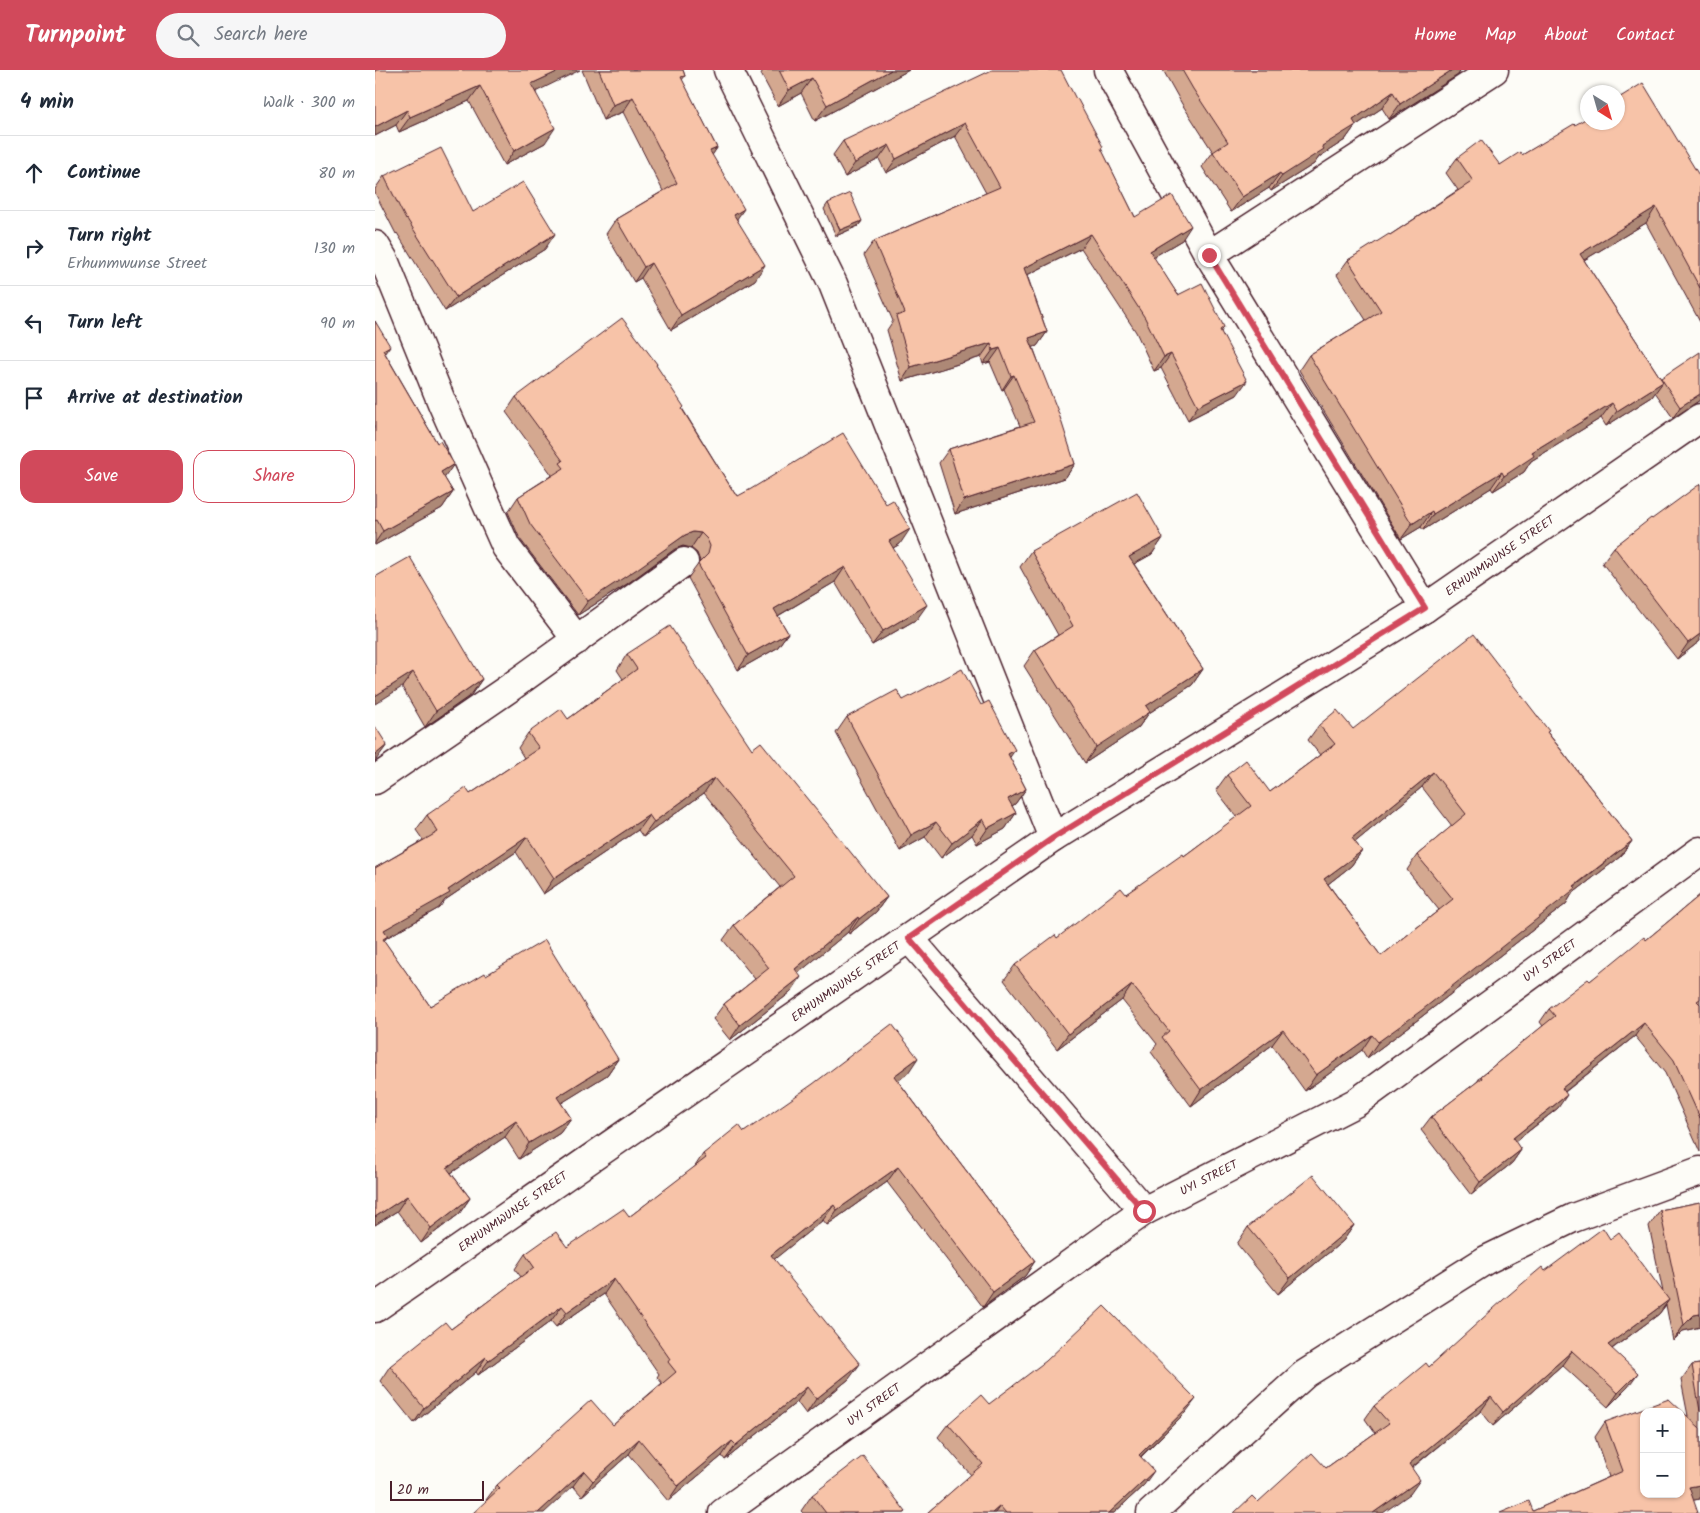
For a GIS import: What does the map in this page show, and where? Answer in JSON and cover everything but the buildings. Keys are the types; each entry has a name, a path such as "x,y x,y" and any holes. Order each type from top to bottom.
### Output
{"street":[{"path":"728,70 833,284 1053,838"},
{"path":"1108,70 1209,255 1425,608"},
{"path":"1209,255 1494,70"},
{"path":"375,245 384,260 442,403 506,547 577,640"},
{"name":"ERHUNMWUNSE STREET","path":"375,1308 1053,838 1425,608 1700,418"},
{"path":"375,780 508,689 684,562"},
{"name":"UYI STREET","path":"723,1513 1144,1211 1357,1102 1700,851"},
{"path":"909,938 1144,1211"},
{"path":"1151,1513 1305,1374 1478,1265 1573,1218 1700,1171"}],"route":[{"path":"1144,1211 909,938 1053,838 1425,608 1209,255"}]}
